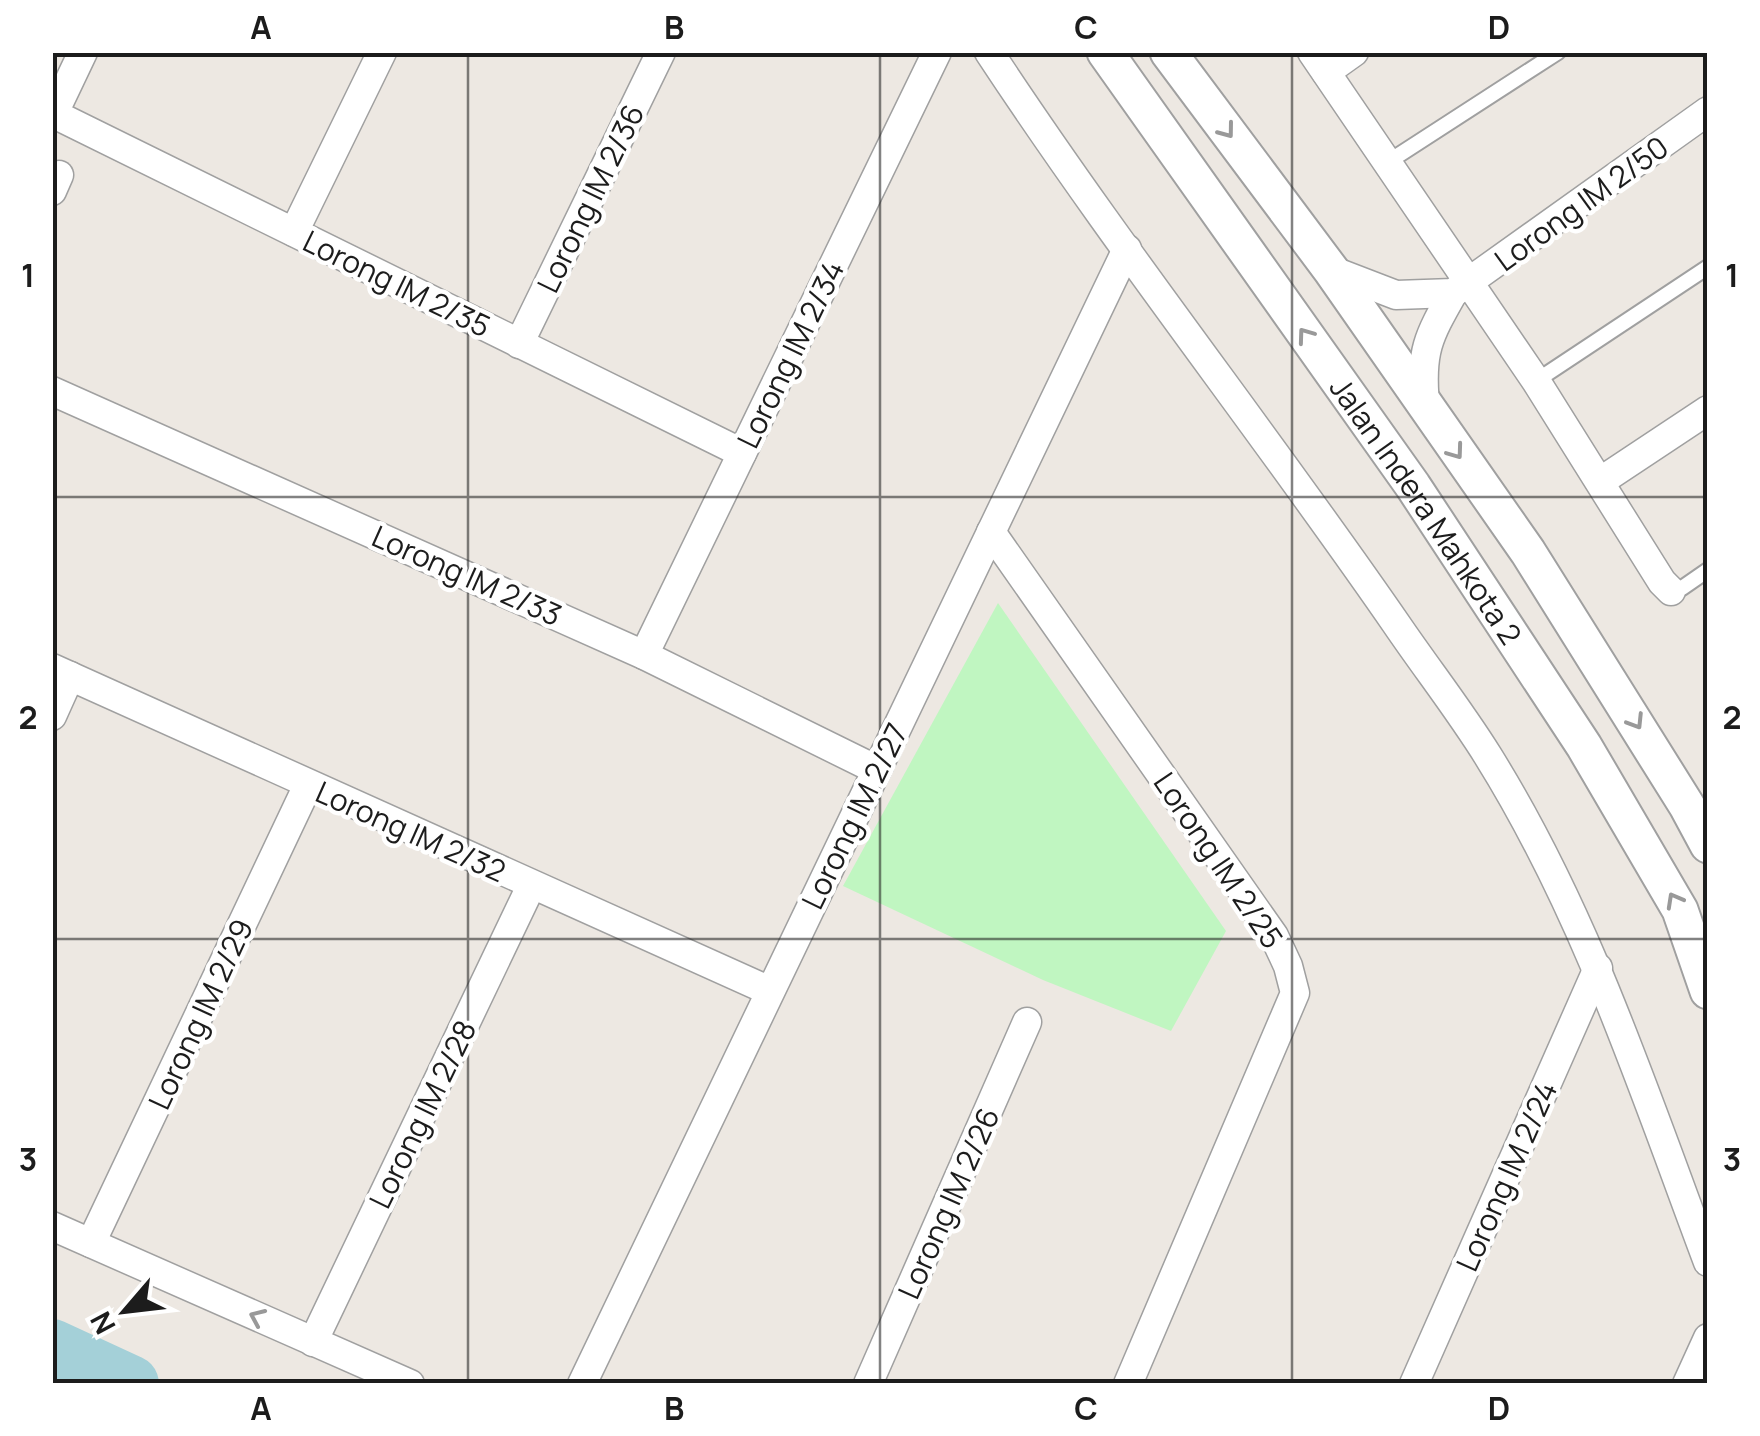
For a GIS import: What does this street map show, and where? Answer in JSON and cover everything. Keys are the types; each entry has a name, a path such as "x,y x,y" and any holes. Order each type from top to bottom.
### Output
{"street":[{"path":"53,113 83,52"},
{"path":"294,232 382,52"},
{"name":"Lorong IM 2/36","path":"519,344 661,52"},
{"name":"Lorong IM 2/34","path":"644,655 937,52"},
{"path":"988,52 1047,141 1354,562 1488,756 1552,871 1598,968 1708,1262"},
{"name":"Jalan Indera Mahkota 2","path":"1105,52 1414,486 1584,746 1680,910 1708,991"},
{"name":"Jalan Indera Mahkota 2","path":"1168,52 1332,270 1528,552 1692,802 1708,845"},
{"path":"1354,52 1319,62 1388,162 1461,288 1536,381 1662,582 1672,591"},
{"name":"Lorong IM 2/50","path":"1461,288 1708,111"},
{"name":"Lorong IM 2/35","path":"53,113 742,454"},
{"name":"Lorong IM 2/27","path":"582,1384 1127,249"},
{"path":"1332,270 1396,295 1461,288"},
{"path":"1426,409 1422,372 1426,344 1461,288"},
{"name":"Lorong IM 2/33","path":"52,391 644,655 876,770"},
{"path":"1601,481 1708,410"},
{"name":"Lorong IM 2/25","path":"992,532 1274,936 1295,993 1128,1384"},
{"path":"52,716 62,672"},
{"name":"Lorong IM 2/32","path":"62,672 770,991"},
{"name":"Lorong IM 2/29","path":"91,1244 308,784"},
{"name":"Lorong IM 2/28","path":"313,1342 531,886"},
{"name":"Lorong IM 2/24","path":"1414,1384 1598,968"},
{"name":"Lorong IM 2/26","path":"868,1384 1027,1022"},
{"path":"52,1226 410,1384"},
{"path":"1687,1384 1708,1338"}],"lane":[{"path":"1388,162 1558,52"},
{"path":"1536,381 1708,267"},
{"path":"1672,591 1708,570"}],"green space":[{"path":"998,603 1226,931 1171,1031 1043,980 843,886"}],"waterway":[{"path":"52,1348 130,1384"}]}
